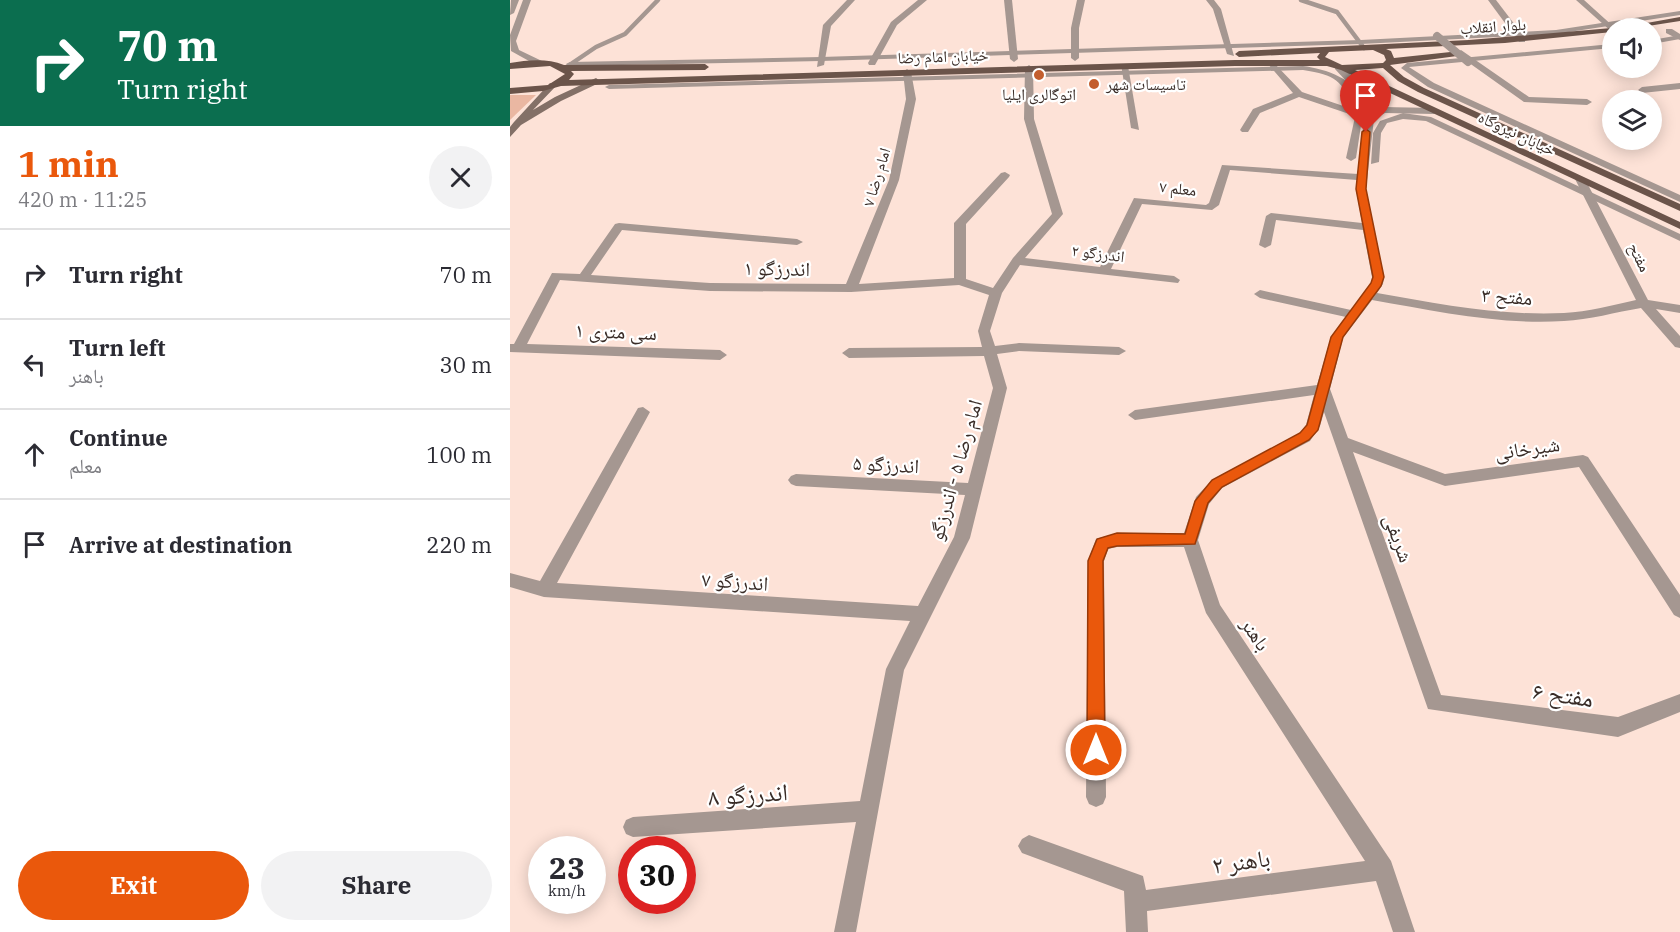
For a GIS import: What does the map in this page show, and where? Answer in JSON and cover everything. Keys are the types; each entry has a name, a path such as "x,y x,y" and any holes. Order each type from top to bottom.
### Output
{"main road":[{"path":"1662,22 1680,19"},
{"name":"بلوار انقلاب","path":"1363,45 1375,48 1418,46 1602,29"},
{"path":"1662,32 1669,31"},
{"name":"بلوار انقلاب","path":"1336,66 1388,63 1461,53 1602,41"},
{"name":"خیابان امام رضا","path":"510,66 541,64 609,68 1230,50 1269,53 1326,50 1363,45"},
{"path":"1418,46 1412,49 1413,52 1428,57"},
{"name":"خیابان نیروگاه","path":"1375,48 1388,53 1388,63 1401,79 1421,90 1680,208"},
{"path":"1326,50 1321,57 1336,66"},
{"path":"1269,53 1279,58 1275,65"},
{"name":"خیابان امام رضا","path":"510,91 556,84 655,78 907,76 1275,65 1336,66"},
{"path":"510,134 556,84 570,74 567,66"},
{"name":"خیابان نیروگاه","path":"1336,66 1680,226"},
{"path":"609,68 600,76 655,78"},
{"path":"517,124 558,99 596,81"},
{"path":"1404,97 1405,92 1421,90"}],"street":[{"path":"510,14 515,0"},
{"path":"527,0 512,41 515,51 541,64"},
{"path":"567,66 820,62 827,25 851,0"},
{"path":"874,60 894,24 923,0"},
{"path":"1008,0 1014,56"},
{"path":"1075,55 1075,28 1081,0"},
{"path":"1210,0 1217,9 1230,50 1520,37"},
{"path":"1492,0 1520,37"},
{"path":"1580,0 1602,21"},
{"path":"1660,18 1680,14"},
{"path":"1669,31 1679,35"},
{"path":"1662,39 1679,35"},
{"path":"1437,36 1468,61 1527,100 1587,102"},
{"path":"1602,47 1407,65 1405,68 1431,85 1680,199"},
{"path":"1461,53 1468,61"},
{"path":"1275,65 1299,93 1363,118 1383,110 1434,111"},
{"path":"1275,65 1303,68 1336,76 1355,97 1357,108"},
{"path":"1096,797 1096,561 1102,544 1117,540 1190,540 1202,501 1217,483 1305,437 1313,426 1337,337 1377,284 1378,277 1367,226 1361,177 1364,97 1336,66"},
{"path":"1125,69 1136,128"},
{"name":"امام رضا ۵ - اندرزگو","path":"845,932 895,669 962,538 1000,388 984,331 996,293 1017,261 1058,214 1029,119 1029,72"},
{"path":"609,87 907,76"},
{"name":"امام رضا ۷","path":"851,288 894,180 911,99 907,76"},
{"path":"1642,90 1680,86"},
{"path":"1245,130 1256,111 1299,93"},
{"path":"1374,162 1377,133 1384,121 1395,117 1419,117 1438,123 1680,238"},
{"path":"1351,158 1363,118"},
{"name":"معلم ۷","path":"1105,270 1138,200 1208,208 1214,205 1226,167 1361,177"},
{"path":"960,281 960,223 1005,175"},
{"name":"مفتح","path":"1580,179 1644,303 1680,344"},
{"path":"1265,245 1271,216 1367,226"},
{"path":"583,278 619,226 797,242"},
{"name":"اندرزگو ۲","path":"1017,261 1174,280"},
{"name":"اندرزگو ۱","path":"514,347 556,276 710,287 851,288 960,281 996,293"},
{"path":"1260,294 1353,314"},
{"name":"مفتح ۳","path":"1367,295 1478,315 1534,318 1567,316 1644,303 1680,309"},
{"path":"849,353 990,351 1019,346 1119,351"},
{"name":"سی متری ۱","path":"514,347 720,355"},
{"path":"1135,415 1323,388"},
{"name":"شریفی","path":"1323,388 1435,702"},
{"path":"544,590 643,412"},
{"name":"شیرخانی","path":"1342,442 1445,480 1583,461 1680,610"},
{"name":"اندرزگو ۵","path":"796,480 974,489"},
{"name":"باهنر","path":"1190,540 1212,608 1383,869 1404,932"},
{"name":"اندرزگو ۷","path":"510,580 544,590 923,614"},
{"name":"مفتح ۶","path":"1435,702 1618,727 1680,703"},
{"name":"اندرزگو ۸","path":"633,828 868,811"},
{"path":"1029,846 1135,884 1137,932"},
{"name":"باهنر ۲","path":"1136,902 1383,869"}],"lane":[{"path":"567,66 596,47 625,34 658,0"},
{"path":"1301,0 1337,12 1363,45"}],"shaded area":[{"path":"510,95 536,95 510,120"}],"place":[{"name":"اتوگالری ایلیا","path":"1039,75"},
{"name":"تاسیسات شهر","path":"1094,84"}],"route":[{"path":"1096,750 1096,561 1102,544 1117,540 1190,540 1202,501 1217,483 1305,437 1313,426 1337,337 1377,284 1378,277 1361,189 1366,132"}]}
